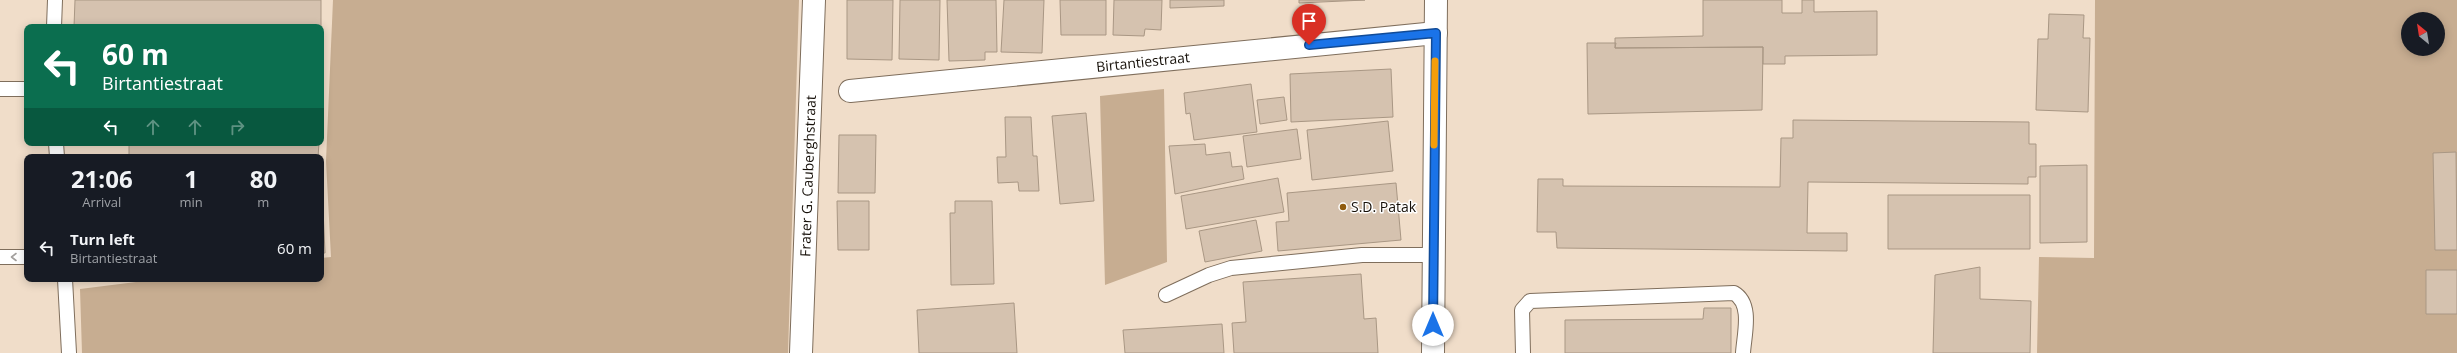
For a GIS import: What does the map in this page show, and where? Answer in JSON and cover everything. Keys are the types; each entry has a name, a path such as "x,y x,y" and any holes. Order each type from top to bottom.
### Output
{"street":[{"name":"Frater G. Cauberghstraat","path":"802,353 814,0"},
{"path":"1433,353 1436,0"},
{"name":"Birtantiestraat","path":"850,90 1436,33"}],"lane":[{"path":"54,24 55,0"},
{"path":"0,89 24,89"},
{"path":"1166,295 1209,275 1230,268 1362,256 1433,255"},
{"path":"0,257 24,257"},
{"path":"65,282 69,353"},
{"path":"1523,353 1522,310 1530,302 1734,293 1742,299 1746,309 1743,353"}],"shaded area":[{"path":"333,0 799,0 788,353 82,353 80,289 136,282 324,282 324,258 331,257 326,161"},
{"path":"2095,0 2457,0 2457,353 2037,353 2039,257 2094,258"},
{"path":"1164,89 1167,262 1105,285 1100,96"}],"building":[{"path":"75,0 321,0 321,24 74,24"},
{"path":"847,0 893,0 892,60 847,59"},
{"path":"900,0 940,0 939,60 899,59"},
{"path":"947,0 996,0 997,52 985,52 985,60 949,61"},
{"path":"1004,0 1044,0 1042,53 1001,52"},
{"path":"1060,0 1106,0 1106,35 1061,35"},
{"path":"1114,0 1162,0 1161,30 1145,29 1144,36 1113,35"},
{"path":"1170,0 1224,0 1224,6 1170,8"},
{"path":"1299,0 1365,0 1299,3"},
{"path":"1703,0 1782,0 1782,13 1802,13 1802,0 1814,0 1814,12 1877,11 1877,55 1785,56 1785,64 1763,64 1763,47 1615,48 1615,38 1703,36"},
{"path":"2049,14 2084,15 2083,38 2090,38 2088,112 2036,110 2038,39 2048,39"},
{"path":"1587,43 1616,43 1615,48 1763,47 1762,110 1588,114"},
{"path":"1391,69 1393,117 1291,122 1290,74"},
{"path":"1251,84 1257,132 1194,140 1190,113 1186,114 1184,93"},
{"path":"1284,97 1287,120 1260,124 1257,100"},
{"path":"1086,113 1094,201 1060,204 1052,116"},
{"path":"1005,117 1031,117 1033,156 1037,156 1039,191 1019,191 1018,182 998,183 997,157 1006,157"},
{"path":"1793,120 2029,122 2029,144 2036,144 2036,177 2028,177 2028,184 1808,182 1807,233 1847,233 1847,251 1557,248 1556,232 1537,232 1538,179 1563,179 1563,186 1780,187 1781,138 1793,138"},
{"path":"1388,121 1393,171 1312,180 1307,130"},
{"path":"1297,129 1301,159 1247,167 1243,136"},
{"path":"839,135 876,135 875,193 838,193"},
{"path":"1205,144 1206,155 1230,152 1232,167 1242,166 1244,179 1175,194 1169,146"},
{"path":"129,146 319,146 318,154 129,154"},
{"path":"2456,152 2457,250 2435,250 2433,153"},
{"path":"2087,165 2087,242 2040,243 2040,166"},
{"path":"1278,178 1284,212 1186,229 1181,196"},
{"name":"S.D. Patak","path":"1396,183 1401,240 1278,251 1276,222 1289,221 1287,193"},
{"path":"1888,195 2030,195 2030,249 1888,249"},
{"path":"837,201 869,201 869,250 838,250"},
{"path":"955,201 992,201 994,284 951,285 950,213 955,213"},
{"path":"1256,220 1262,251 1205,262 1199,231"},
{"path":"324,231 325,253 324,253"},
{"path":"1980,267 1980,299 2031,301 2030,353 1933,353 1935,275"},
{"path":"2426,270 2457,270 2457,314 2426,314"},
{"path":"1361,274 1364,319 1376,318 1378,353 1234,353 1232,323 1246,322 1243,282"},
{"path":"1014,303 1017,353 919,353 917,310"},
{"path":"1704,308 1731,308 1731,353 1565,353 1565,320 1703,319"},
{"path":"1222,324 1224,353 1125,353 1123,330"}],"slow traffic":[{"path":"1434,145 1435,61"}],"place":[{"name":"S.D. Patak","path":"1343,207"}],"route":[{"path":"1309,45 1436,33 1433,325"}]}
